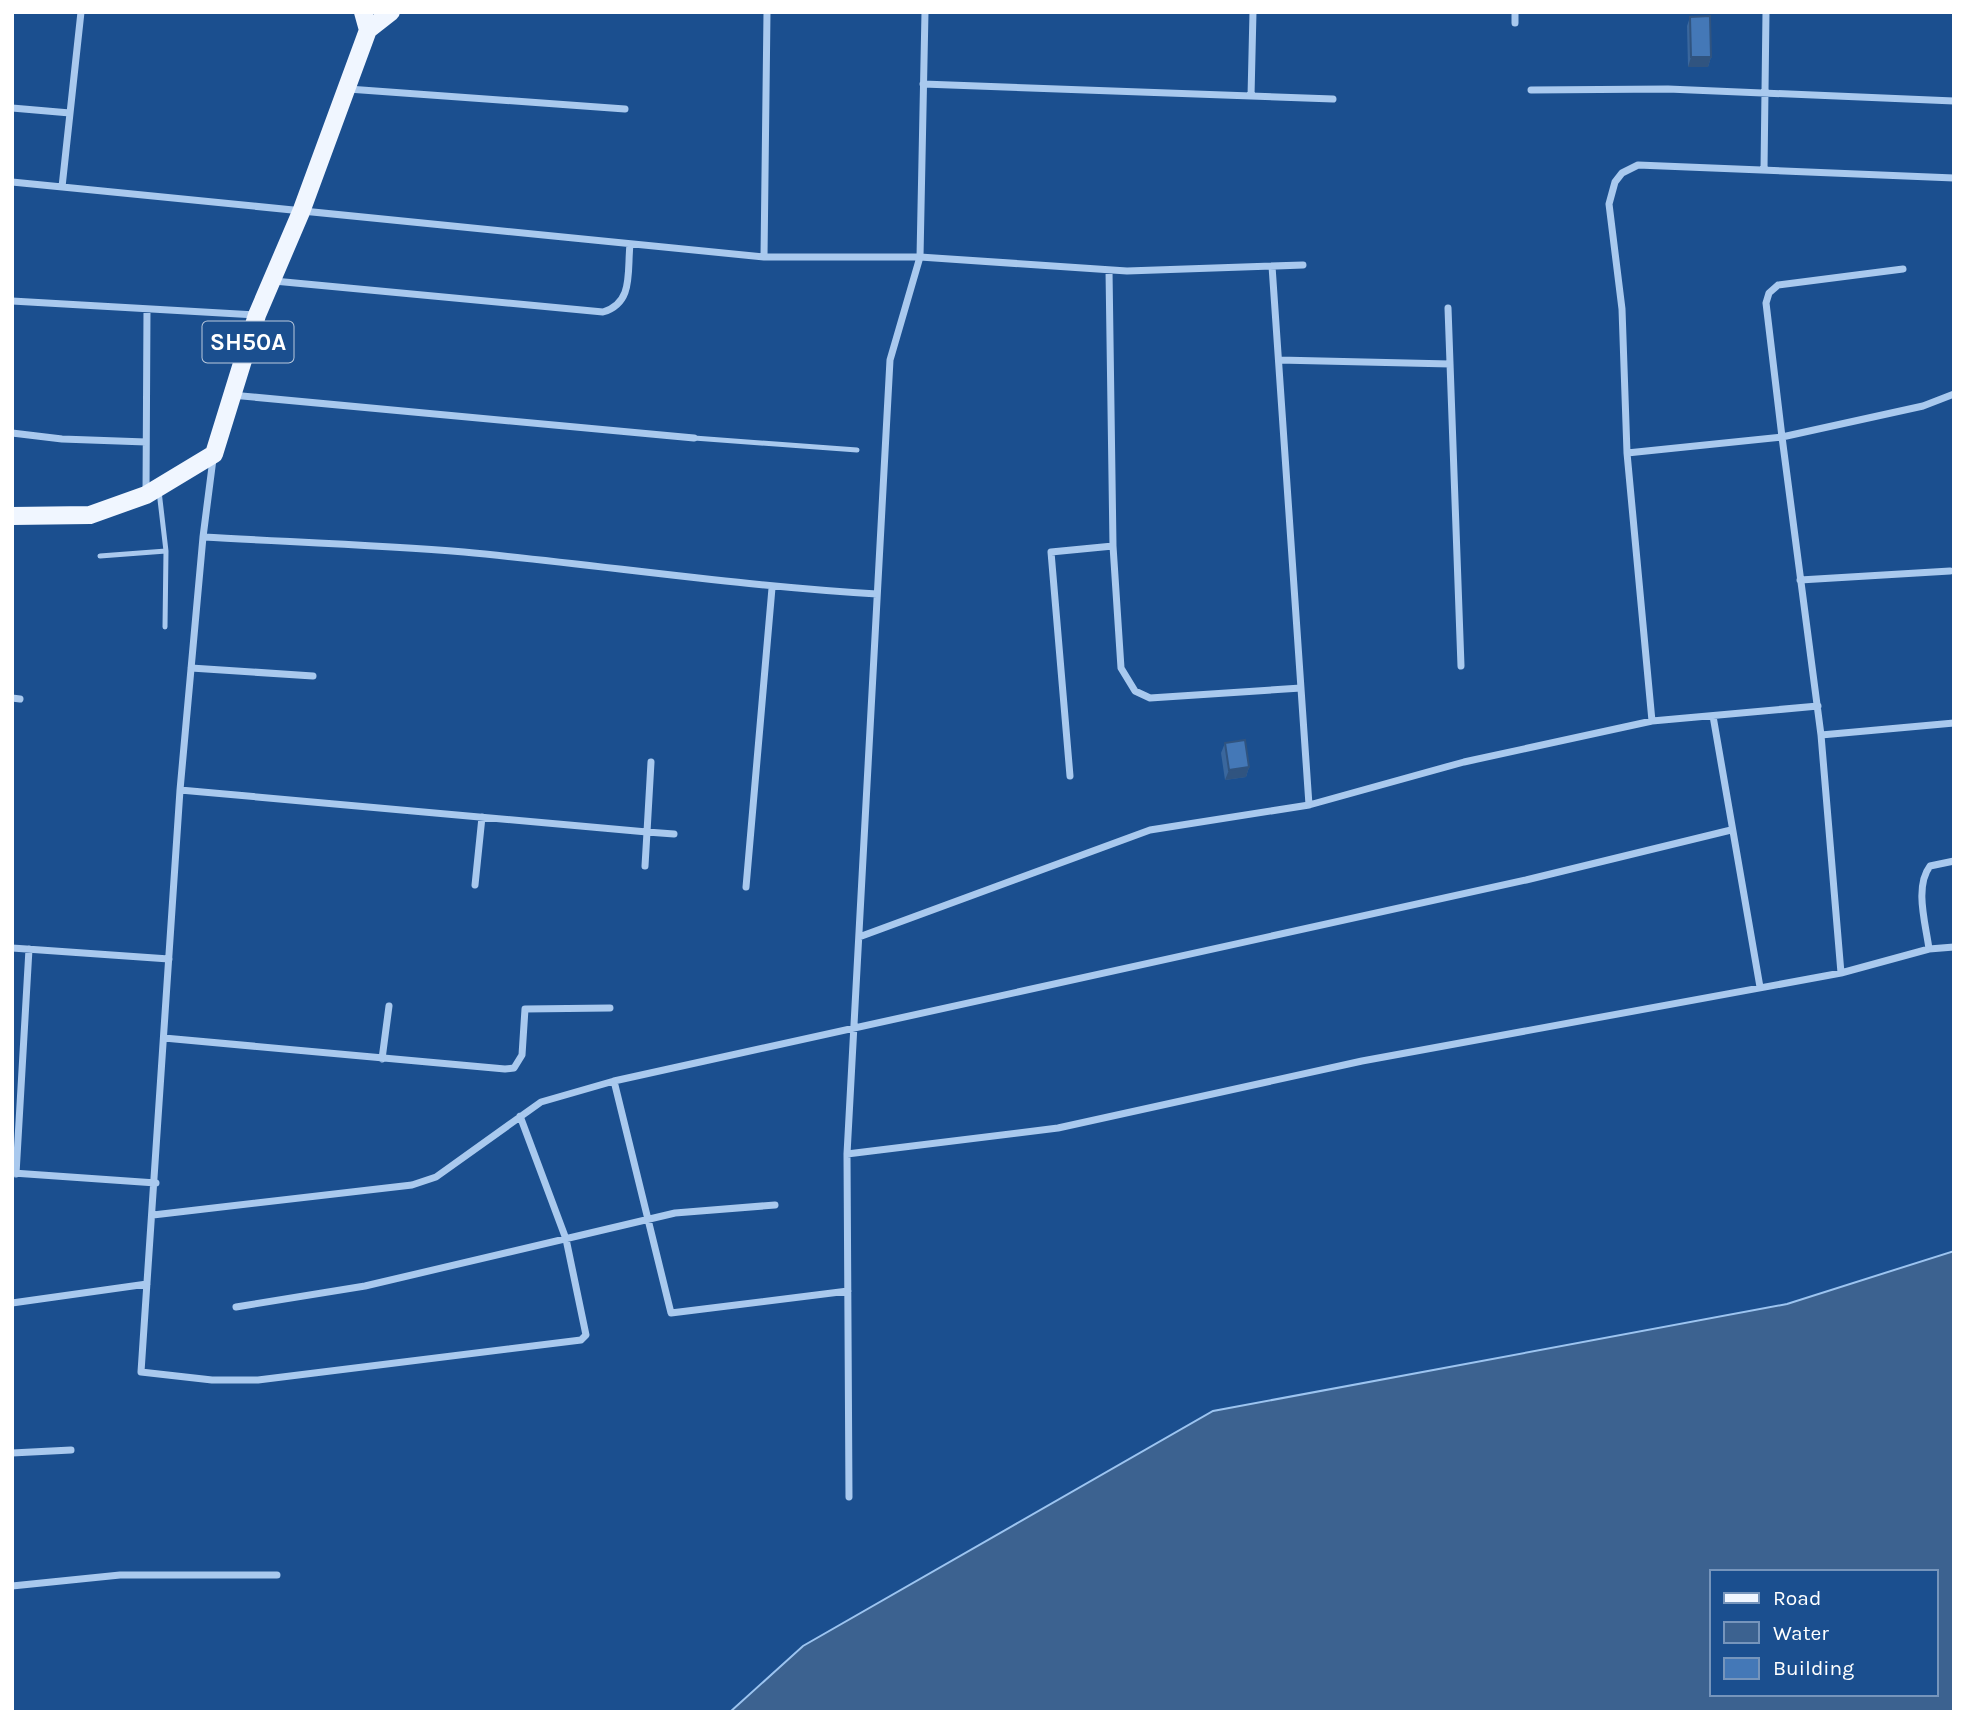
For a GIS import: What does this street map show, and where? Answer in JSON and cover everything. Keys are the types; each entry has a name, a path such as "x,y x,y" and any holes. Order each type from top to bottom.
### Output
{"main road":[{"name":"SH50A","path":"214,454 270,280 301,212 348,89 366,21 391,12"},
{"path":"12,516 90,515 152,492 214,454"}],"street":[{"path":"62,187 81,12"},
{"path":"764,257 767,12"},
{"path":"849,1497 847,1154 890,360 920,257 925,12"},
{"path":"1251,96 1253,12"},
{"path":"1514,23 1515,12"},
{"path":"1764,170 1766,12"},
{"path":"923,84 1332,99"},
{"path":"348,89 625,109"},
{"path":"1531,90 1668,89 1954,101"},
{"path":"12,108 70,113"},
{"path":"1653,721 1626,453 1622,309 1609,204 1615,182 1622,173 1638,165 1954,178"},
{"path":"12,181 764,257 920,257 1108,270 1303,265"},
{"path":"270,280 603,312 616,308 625,299 630,244"},
{"path":"1272,266 1309,805"},
{"path":"1108,270 1114,546 1121,668 1135,691 1150,698 1301,688"},
{"path":"1840,973 1818,706 1766,303 1769,293 1778,285 1903,270"},
{"path":"12,301 257,316"},
{"path":"1448,308 1461,666"},
{"path":"147,309 146,442 152,492"},
{"path":"1279,360 1450,364"},
{"path":"1626,453 1782,437 1923,406 1954,394"},
{"path":"231,395 694,438"},
{"path":"12,433 62,439 146,442"},
{"path":"214,454 203,537 180,790 156,1183 141,1372 198,1379 258,1380 581,1340 586,1335 566,1239 520,1116"},
{"path":"203,537 461,552 653,571 772,588 877,594"},
{"path":"1070,776 1051,552 1114,546"},
{"path":"1800,580 1950,571"},
{"path":"746,887 772,588"},
{"path":"191,668 313,676"},
{"path":"859,937 1150,830 1309,805 1464,762 1653,721 1818,706"},
{"path":"1713,716 1760,987"},
{"path":"1821,735 1954,723"},
{"path":"645,866 651,762"},
{"path":"180,790 674,834"},
{"path":"475,885 482,817"},
{"path":"153,1215 412,1185 436,1177 541,1102 614,1081 1525,880 1731,830"},
{"path":"1929,950 1922,887 1925,872 1930,866 1954,861"},
{"path":"12,947 169,960"},
{"path":"847,1154 1058,1128 1362,1061 1840,973 1929,950 1954,947"},
{"path":"29,949 14,1173 156,1183"},
{"path":"382,1059 389,1006"},
{"path":"164,1038 497,1069 514,1068 522,1055 525,1009 610,1008"},
{"path":"614,1081 671,1313 848,1292"},
{"path":"236,1307 365,1286 675,1213 775,1205"},
{"path":"12,1303 147,1284"},
{"path":"12,1453 71,1450"},
{"path":"12,1586 120,1575 277,1575"}],"lane":[{"path":"694,438 857,450"},
{"path":"152,492 166,551 165,627"},
{"path":"100,556 166,551"}],"water":[{"path":"1954,1251 1954,1712 730,1712 803,1646 1213,1411 1787,1304"}],"building":[{"path":"1710,16 1711,57 1691,57 1690,17"},
{"path":"1245,740 1249,767 1229,770 1225,743"}]}
